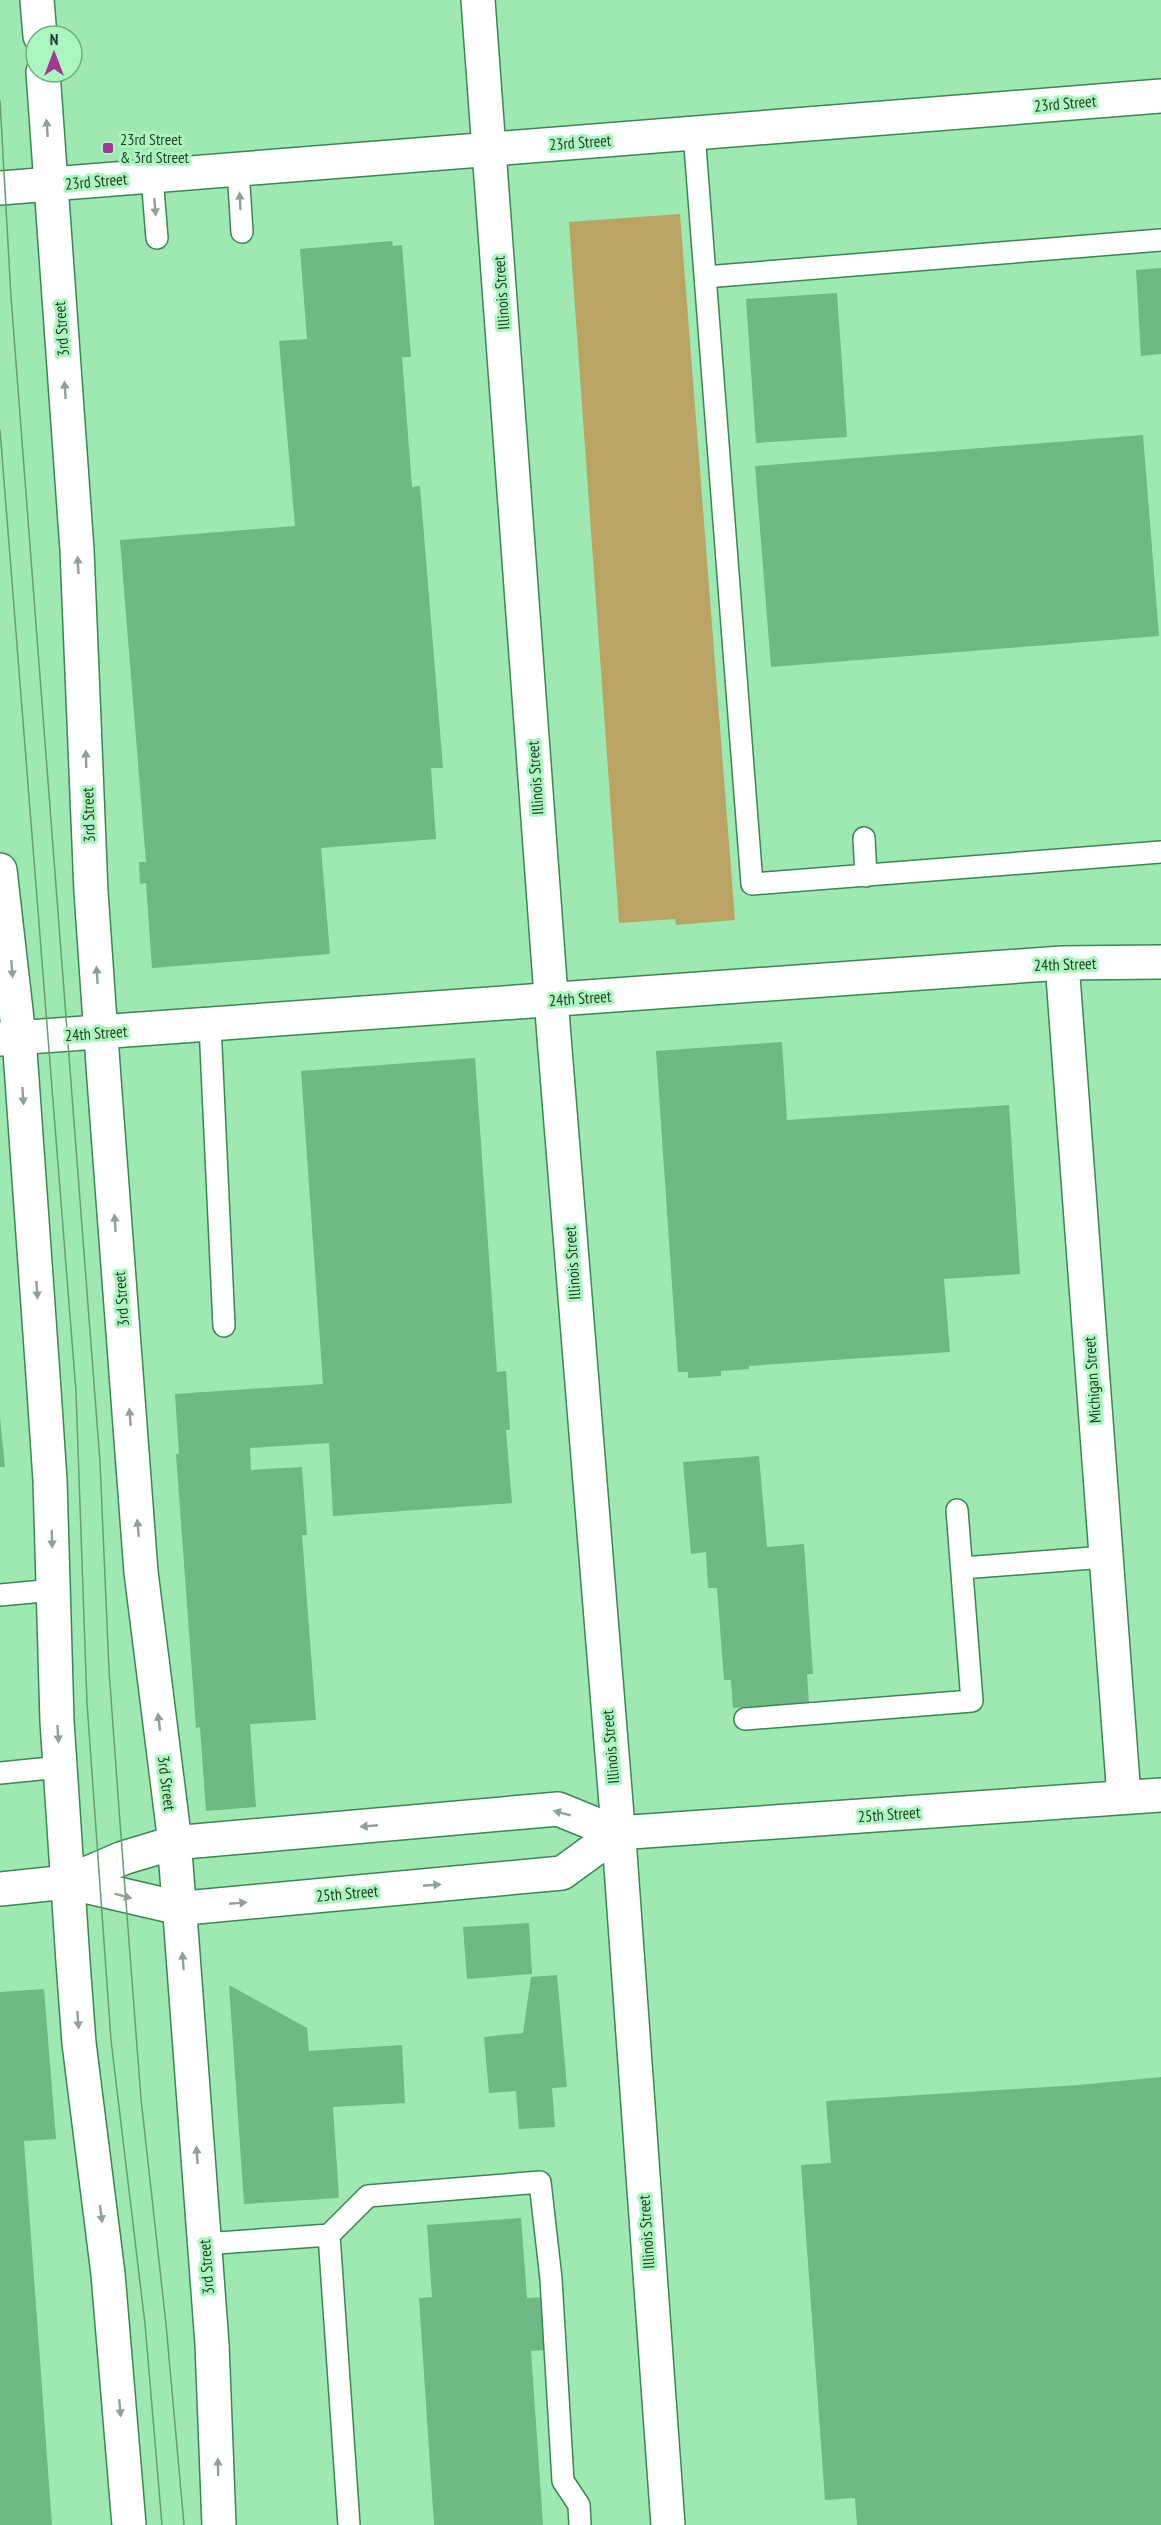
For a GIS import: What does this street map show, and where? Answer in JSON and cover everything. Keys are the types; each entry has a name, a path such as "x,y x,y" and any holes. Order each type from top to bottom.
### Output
{"street":[{"path":"37,0 39,24"},
{"name":"Illinois Street","path":"478,0 551,1000 617,1833 668,2525"},
{"name":"3rd Street","path":"43,84 77,550 91,892 101,1033 141,1572 179,1908 217,2443 219,2525"},
{"name":"23rd Street","path":"0,188 1161,96"},
{"path":"0,870 9,1038 50,1480 60,1767 67,1882 80,2043 108,2274 129,2525"},
{"name":"24th Street","path":"9,1038 1062,963 1161,962"},
{"name":"Michigan Street","path":"1062,963 1104,1557 1124,1797"},
{"name":"25th Street","path":"0,1889 67,1882 123,1858 173,1843 558,1809 617,1833 1161,1795"},
{"name":"25th Street","path":"67,1882 179,1908 562,1873 617,1833"}],"lane":[{"path":"694,133 752,884 1161,852"},
{"path":"238,170 242,232"},
{"path":"152,177 157,238"},
{"path":"705,277 1161,240"},
{"path":"864,838 867,876"},
{"path":"210,1025 224,1326"},
{"path":"745,1719 972,1701 957,1510"},
{"path":"962,1568 1104,1557"},
{"path":"0,1594 54,1590"},
{"path":"0,1773 60,1767"},
{"path":"204,2244 329,2235 368,2196 540,2182 551,2279 563,2481 579,2505 580,2525"},
{"path":"329,2235 349,2525"}],"shaded area":[{"path":"680,214 735,920 676,925 675,919 619,923 569,222"}],"building":[{"path":"392,241 393,246 402,245 411,357 402,357 412,487 420,486 443,768 431,768 436,839 321,848 330,954 152,968 146,883 140,884 139,862 146,862 120,540 295,526 279,341 307,339 300,249"},
{"path":"1161,268 1161,354 1141,356 1136,270"},
{"path":"837,293 847,437 756,443 746,299"},
{"path":"1143,435 1159,636 771,667 755,466"},
{"path":"782,1042 787,1120 1009,1105 1020,1274 944,1279 950,1352 749,1366 749,1369 721,1371 721,1376 688,1378 688,1372 678,1372 656,1051"},
{"path":"475,1058 497,1372 506,1371 510,1430 506,1430 512,1503 333,1516 329,1443 250,1448 251,1470 302,1467 307,1535 302,1535 316,1720 250,1724 256,1807 206,1811 200,1727 196,1728 176,1454 179,1454 175,1394 323,1384 301,1071"},
{"path":"0,1417 5,1467 0,1467"},
{"path":"759,1456 767,1547 804,1544 813,1674 807,1674 809,1703 733,1708 731,1680 724,1680 717,1588 708,1588 706,1552 691,1554 683,1462"},
{"path":"529,1923 532,1974 467,1979 463,1927"},
{"path":"557,1975 567,2087 552,2088 555,2127 519,2129 516,2091 489,2093 484,2037 523,2033 531,1977"},
{"path":"229,1985 307,2028 309,2051 402,2045 405,2103 333,2107 339,2198 244,2204"},
{"path":"44,1989 56,2139 24,2141 52,2525 0,2525 0,1992"},
{"path":"1161,2077 1161,2525 857,2525 855,2498 825,2500 801,2165 831,2163 826,2101 1079,2085"},
{"path":"521,2218 527,2298 544,2297 548,2350 531,2351 543,2525 434,2525 419,2298 432,2297 427,2225"}],"tram line":[{"path":"0,101 11,297 100,1462 109,1670 120,1823 141,2099 166,2324 184,2525"},
{"path":"0,430 76,1392 87,1703 111,2040 145,2324 162,2525"}],"place":[{"name":"23rd Street & 3rd Street","path":"108,148"}]}
